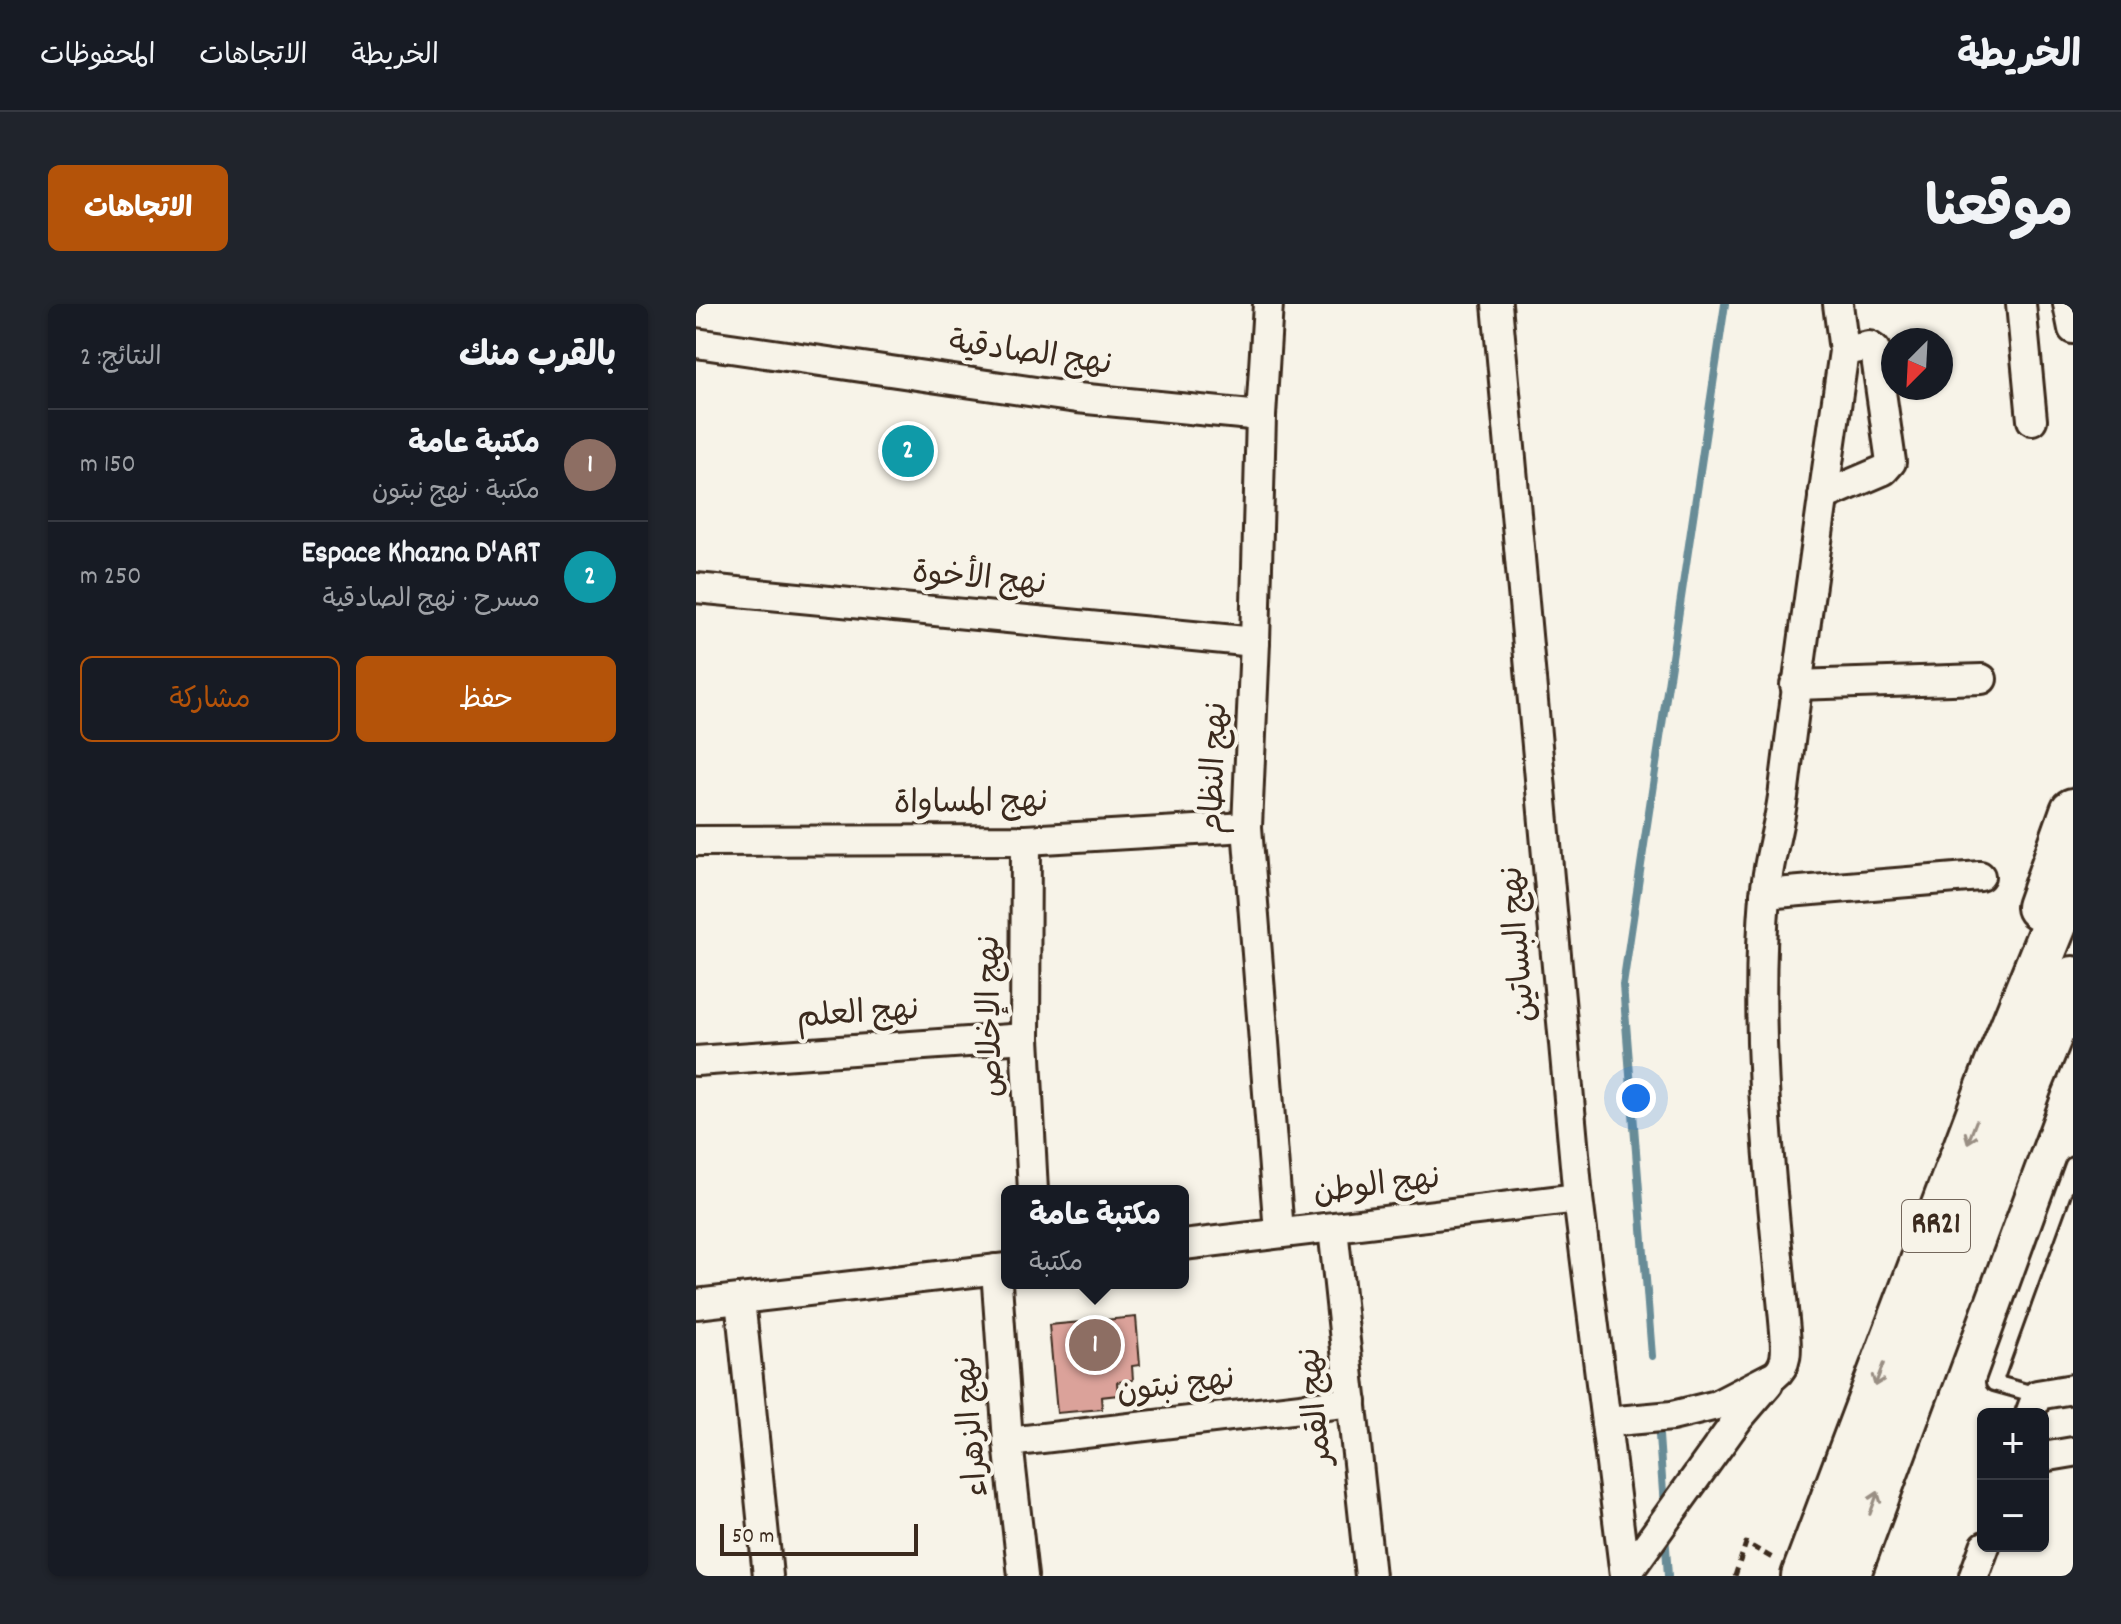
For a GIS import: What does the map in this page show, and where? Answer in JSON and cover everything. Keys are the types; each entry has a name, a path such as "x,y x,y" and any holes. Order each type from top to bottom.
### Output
{"highway":[{"name":"RR21","path":"2013,1075 2023,956 2073,811"},
{"name":"RR21","path":"1847,1576 2013,1075 2073,878"},
{"name":"RR21","path":"1789,1572 2013,1075 2073,979"},
{"name":"RR21","path":"2013,1075 2073,1020"}],"street":[{"name":"نهج النظام","path":"1268,304 1261,416 1247,827 1279,1232"},
{"name":"نهج البساتين","path":"1497,304 1578,1198 1625,1576"},
{"path":"1606,1422 1672,1416 1717,1405 1783,1369 1786,1345 1763,1091 1765,894 1784,793 1795,685 1844,351 1838,304"},
{"path":"2021,304 2032,420"},
{"path":"2068,304 2073,329"},
{"name":"نهج الصادقية","path":"696,343 1077,398 1261,416"},
{"path":"1823,496 1884,470 1891,462 1875,350 1869,346 1844,351"},
{"name":"نهج الأخوة","path":"696,588 1255,642"},
{"path":"1795,685 1982,679"},
{"name":"نهج المساواة","path":"696,841 1026,840 1247,827"},
{"name":"نهج الإخلاص","path":"1026,840 1025,1038 1033,1185"},
{"path":"1765,894 1980,876"},
{"name":"نهج العلم","path":"696,1061 1025,1038"},
{"name":"نهج الوطن","path":"1189,1244 1578,1198"},
{"name":"نهج القمر","path":"1333,1228 1370,1576"},
{"path":"696,1304 1001,1269"},
{"name":"نهج الزهراء","path":"1002,1289 1008,1442 1023,1576"},
{"path":"740,1299 768,1576"},
{"path":"1625,1576 1738,1419 1775,1375"},
{"path":"2034,1404 2073,1389"},
{"name":"نهج نبتون","path":"1008,1442 1352,1402"},
{"path":"2049,1456 2073,1452"},
{"path":"1974,1576 1983,1552"}],"lane":[{"path":"2034,1404 1994,1383 2073,1165"}],"path":[{"path":"1735,1576 1746,1543 1778,1561 1789,1572"}],"building":[{"path":"1136,1317 1140,1365 1132,1366 1133,1380 1117,1382 1118,1395 1101,1397 1102,1409 1057,1413 1049,1325"}],"waterway":[{"path":"1652,1356 1623,985 1725,304"},
{"path":"1658,1421 1664,1507"},
{"path":"1665,1533 1668,1576"}],"place":[{"name":"Espace Khazna D'ART","path":"908,451"},
{"name":"مكتبة عامة","path":"1095,1345"}]}
